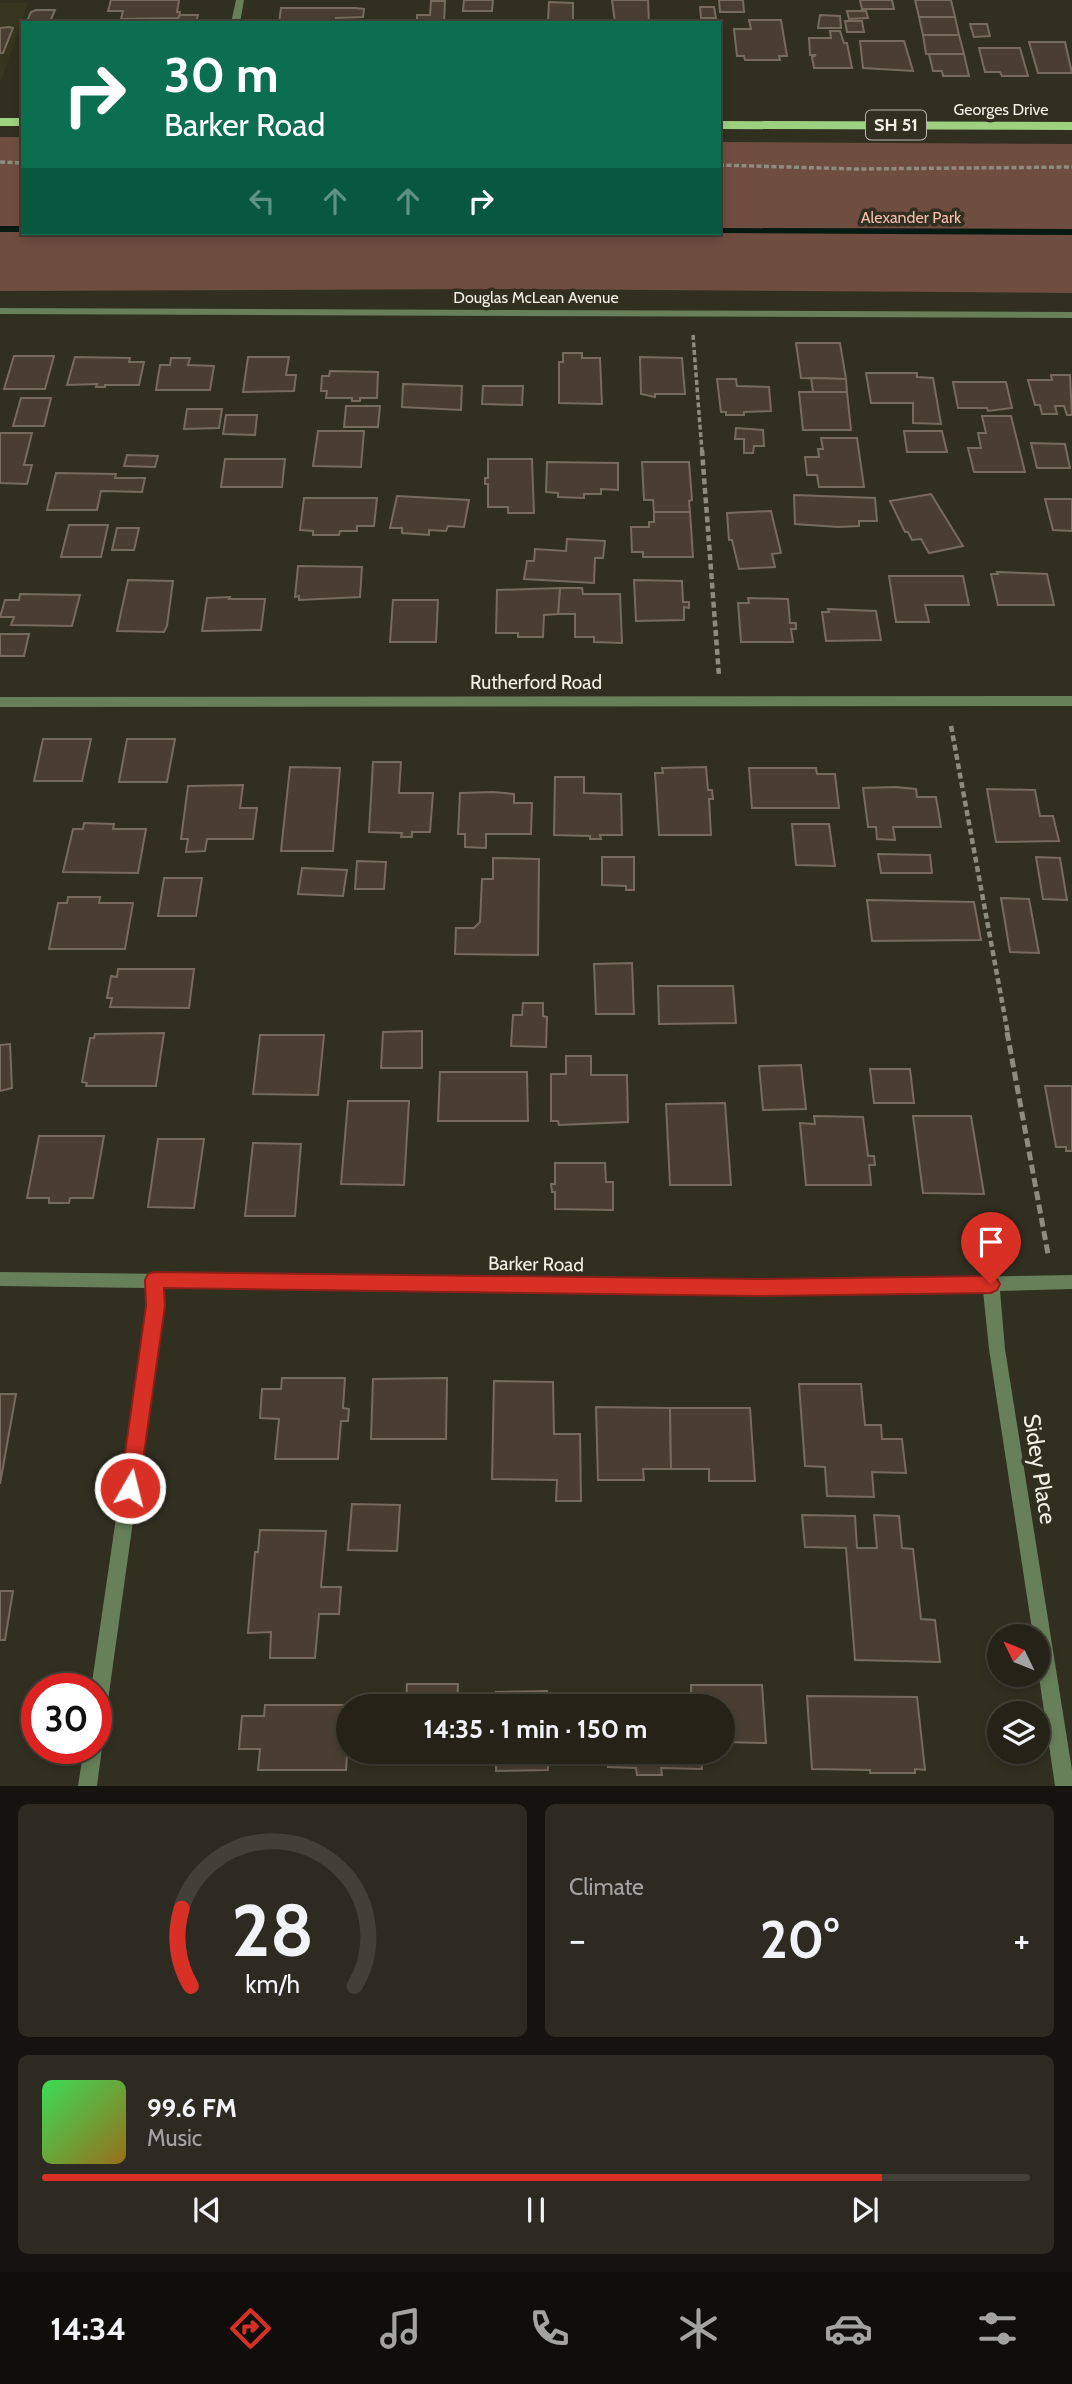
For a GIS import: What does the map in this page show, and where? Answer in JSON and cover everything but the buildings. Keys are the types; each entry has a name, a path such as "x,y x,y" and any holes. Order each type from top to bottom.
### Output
{"main road":[{"path":"0,122 21,122"},
{"name":"Georges Drive","path":"721,125 1072,126"}],"street":[{"path":"235,21 240,0"},
{"name":"Douglas McLean Avenue","path":"0,311 1072,315"},
{"name":"Rutherford Road","path":"0,702 1072,701"},
{"name":"Barker Road","path":"0,1279 758,1288 1072,1282"},
{"path":"103,1673 155,1306 154,1280"},
{"name":"Sidey Place","path":"991,1284 997,1349 1065,1786"},
{"path":"87,1786 90,1764"}],"path":[{"path":"0,162 21,163"},
{"path":"721,165 856,169 1072,167"},
{"path":"692,314 721,700"},
{"path":"947,701 1053,1282"}],"shaded area":[{"path":"0,3 28,3 21,21 0,84"}],"green space":[{"name":"Alexander Park","path":"0,137 21,137 21,235 721,235 721,142 1072,144 1072,293 513,289 0,291"}],"waterway":[{"path":"0,229 21,229"},
{"path":"721,231 1072,232"}],"route":[{"path":"130,1488 155,1306 154,1280 758,1288 991,1284"}]}
